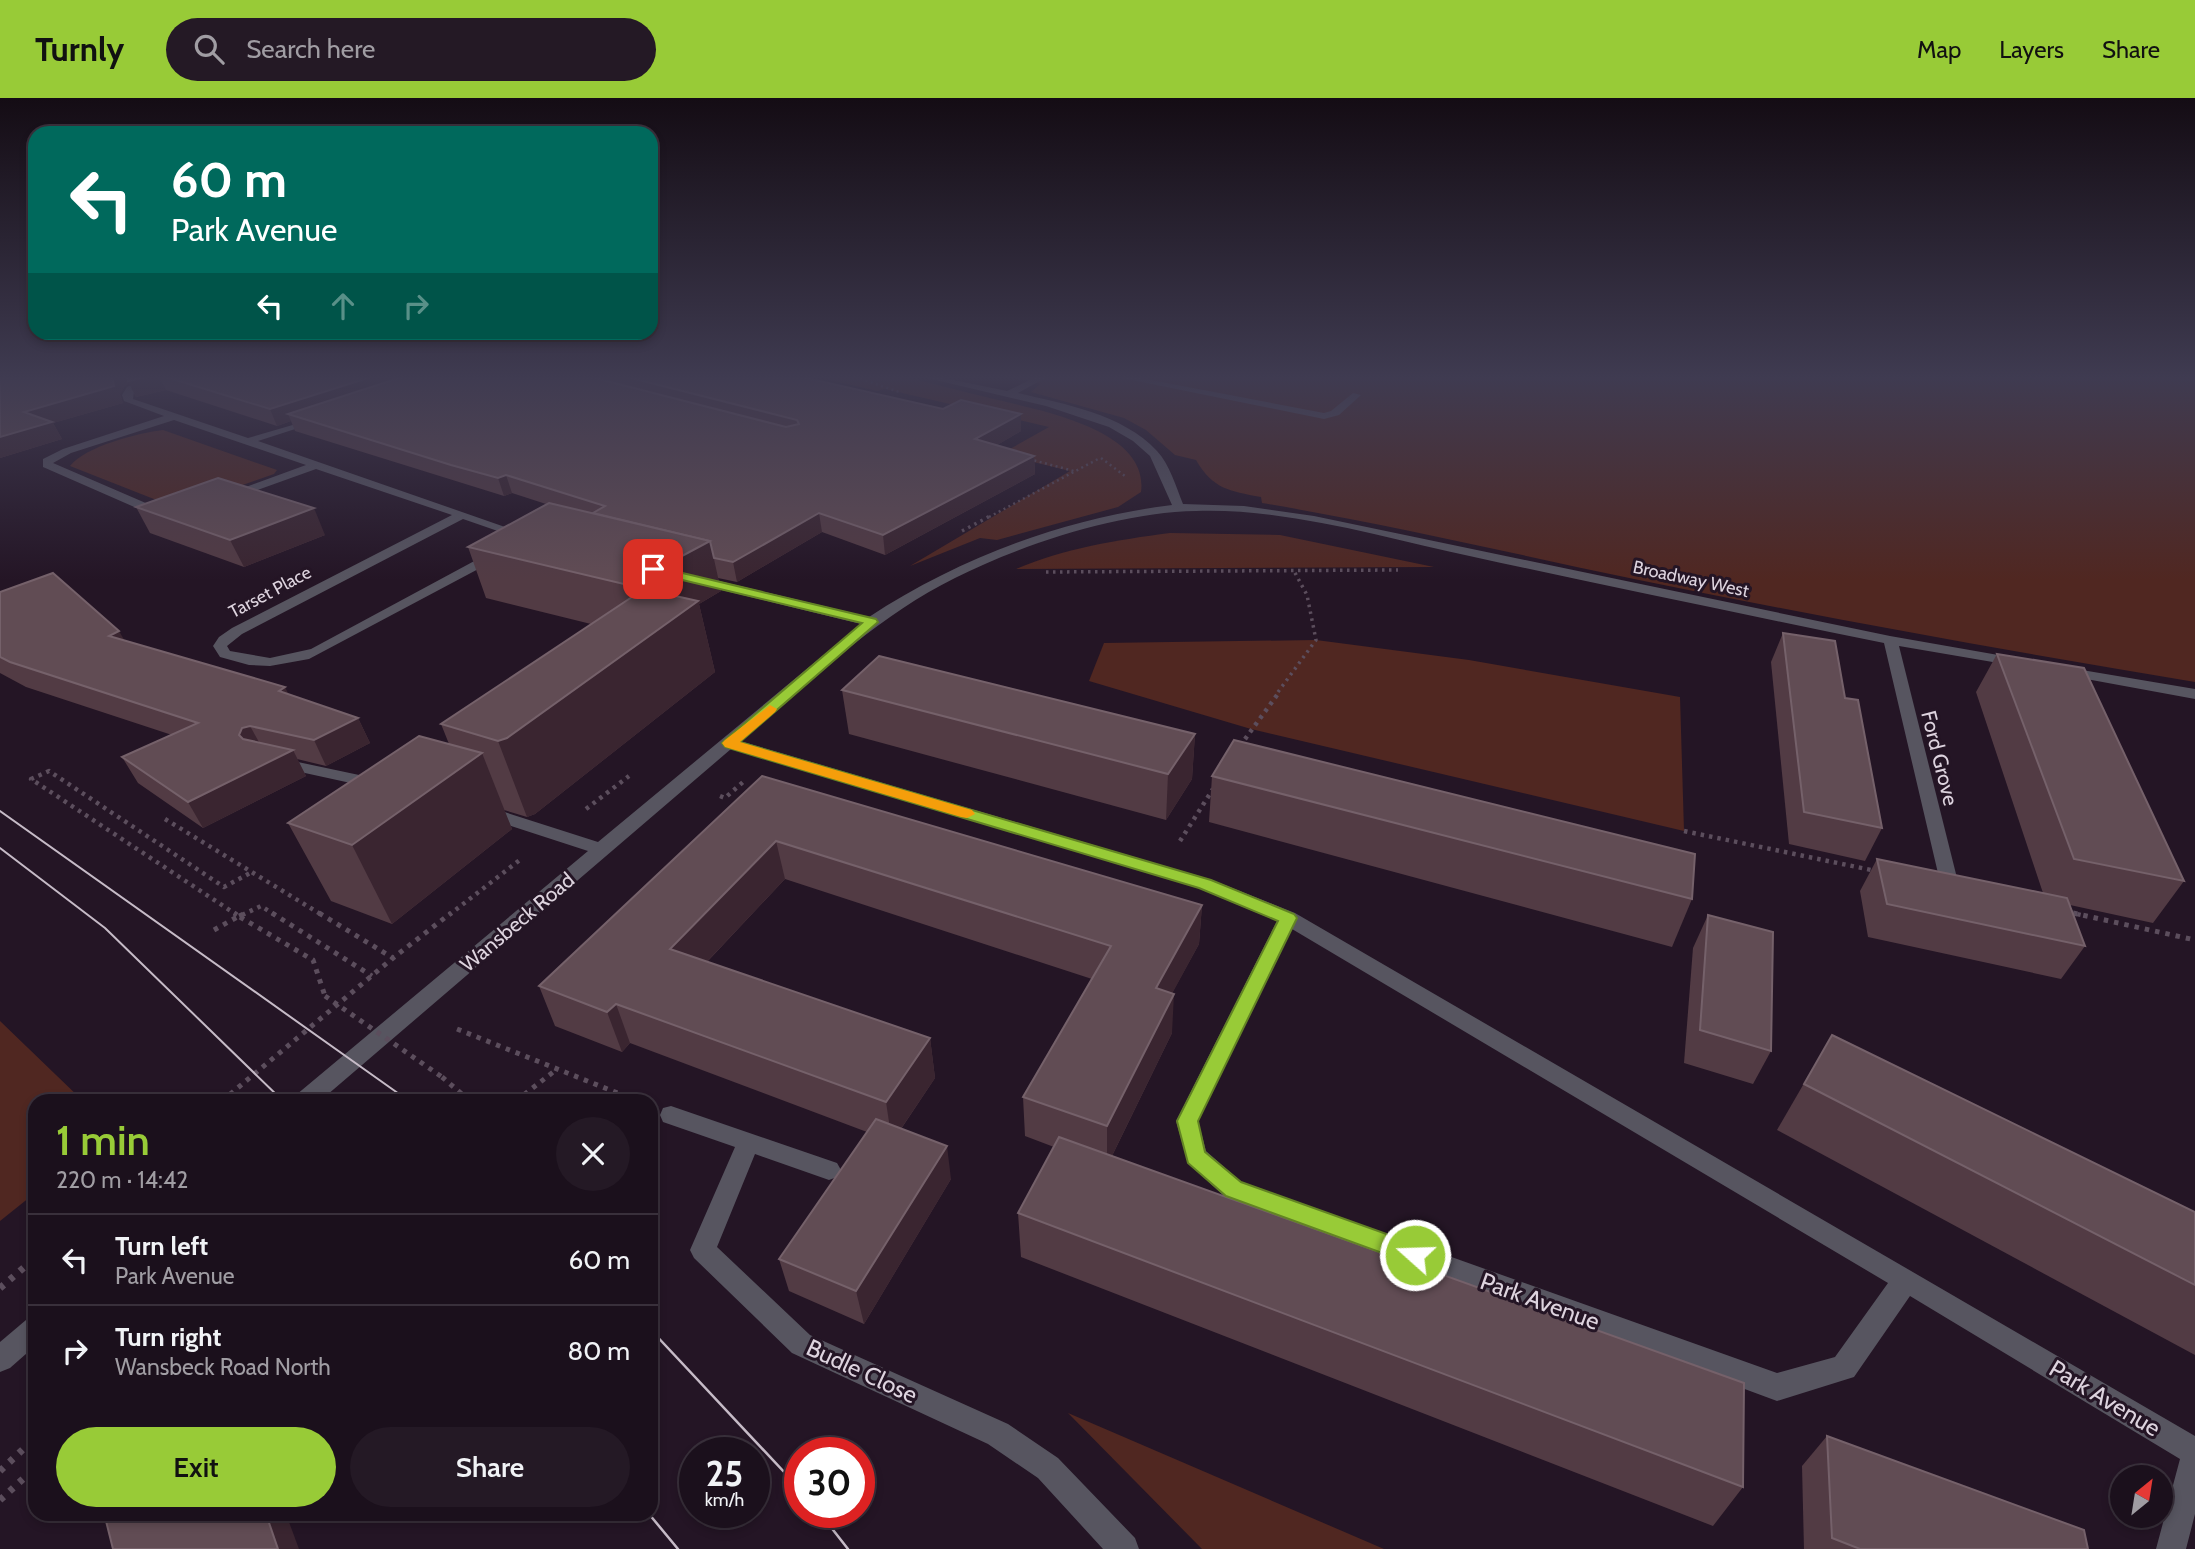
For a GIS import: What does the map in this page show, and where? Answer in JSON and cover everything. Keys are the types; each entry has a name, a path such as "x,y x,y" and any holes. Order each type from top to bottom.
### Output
{"street":[{"path":"86,445 47,461 47,465 152,510 173,512"},
{"path":"254,445 462,515"},
{"path":"1143,445 1153,453 1179,508"},
{"path":"215,502 316,465"},
{"name":"Broadway West","path":"872,622 931,583 976,561 1050,535 1110,520 1179,508 1316,520 1890,640 2025,664"},
{"name":"Tarset Place","path":"462,515 536,539 298,659 259,663 225,654 220,646 237,631 462,515"},
{"path":"683,576 872,622"},
{"name":"Wansbeck Road","path":"312,1094 872,622"},
{"name":"Ford Grove","path":"1890,640 1950,886"},
{"path":"2052,669 2195,694"},
{"name":"Park Avenue","path":"730,743 1161,871 1251,901 1288,918 1906,1280 2195,1454"},
{"path":"262,759 400,789"},
{"path":"471,808 603,850"},
{"name":"Park Avenue","path":"1288,918 1187,1121 1196,1156 1234,1189 1777,1387 1844,1368 1906,1280"},
{"path":"671,1115 829,1170"},
{"name":"Budle Close","path":"749,1141 703,1250 801,1344 998,1434 1048,1468 1124,1549"},
{"path":"0,1359 28,1335"},
{"path":"2171,1549 2195,1454"}],"path":[{"path":"1090,452 1128,479 1121,495 1095,506 1110,520"},
{"path":"1025,458 1075,471"},
{"path":"1046,572 1403,570"},
{"path":"1236,753 1316,640 1307,595 1294,571"},
{"path":"252,872 224,887 49,771 32,779 239,916 313,960 325,996 442,1077 462,1094"},
{"path":"230,1094 393,958 635,771"},
{"path":"1161,871 1213,788"},
{"path":"165,819 393,958"},
{"path":"214,930 261,906 372,976"},
{"path":"457,1029 621,1094"},
{"path":"525,1094 558,1068"},
{"path":"0,1288 28,1264"},
{"path":"0,1471 28,1445"},
{"path":"0,1500 28,1474"}],"shaded area":[{"path":"106,445 205,445 277,470 274,474 203,499 164,503 70,466 88,452"},
{"path":"1018,445 1118,445 1127,451 1139,470 1141,492 1118,507 997,540 980,538 910,566 1070,471 1001,454"},
{"path":"1163,445 2195,445 2195,682 1774,607 1402,529 1262,503 1261,497 1231,490 1216,483 1196,460 1175,455"},
{"path":"1170,533 1280,535 1434,567 1016,569 1072,550"},
{"path":"1316,640 1469,660 1680,697 1684,831 1251,729 1089,681 1104,643"},
{"path":"0,1021 76,1094 28,1094 28,1199 0,1221"},
{"path":"1068,1413 1384,1549 1202,1549"}],"building":[{"path":"386,445 995,445 1034,456 883,535 819,513 733,562 714,558 710,541 593,513 605,506 506,475 498,478"},
{"path":"218,478 314,508 230,540 136,507"},
{"path":"549,503 710,541 628,585 468,547"},
{"path":"53,573 119,631 109,636 285,687 279,691 358,718 314,740 250,726 242,728 239,735 243,739 293,750 188,802 122,757 198,723 0,657 0,592"},
{"path":"644,589 698,601 507,738 498,741 441,724"},
{"path":"1783,633 1835,641 1845,698 1858,700 1882,828 1804,812"},
{"path":"1997,654 2084,668 2184,881 2074,859"},
{"path":"879,656 1195,734 1168,774 842,690"},
{"path":"419,736 482,753 352,845 288,823"},
{"path":"1234,740 1695,854 1692,899 1212,776"},
{"path":"762,776 1202,905 1156,988 1174,994 1107,1126 1023,1097 1111,946 776,841 670,949 930,1038 886,1102 616,1004 607,1012 539,986"},
{"path":"1877,859 2067,898 2085,946 1887,904"},
{"path":"1708,915 1773,932 1771,1051 1700,1030"},
{"path":"1832,1035 2195,1212 2195,1285 1804,1084"},
{"path":"876,1119 947,1146 856,1291 779,1259"},
{"path":"1059,1137 1744,1383 1743,1487 1018,1213"},
{"path":"1827,1436 2084,1530 2088,1549 1860,1549 1832,1538"},
{"path":"106,1521 268,1521 278,1549 113,1549"}],"tram line":[{"path":"0,811 399,1094"},
{"path":"0,848 105,928 276,1094"},
{"path":"658,1337 784,1472"},
{"path":"655,1521 678,1549"},
{"path":"832,1528 848,1549"}],"slow traffic":[{"path":"770,709 730,743 967,814"}],"route":[{"path":"653,569 872,622 730,743 1205,884 1288,918 1187,1121 1196,1156 1234,1189 1415,1255"}]}
